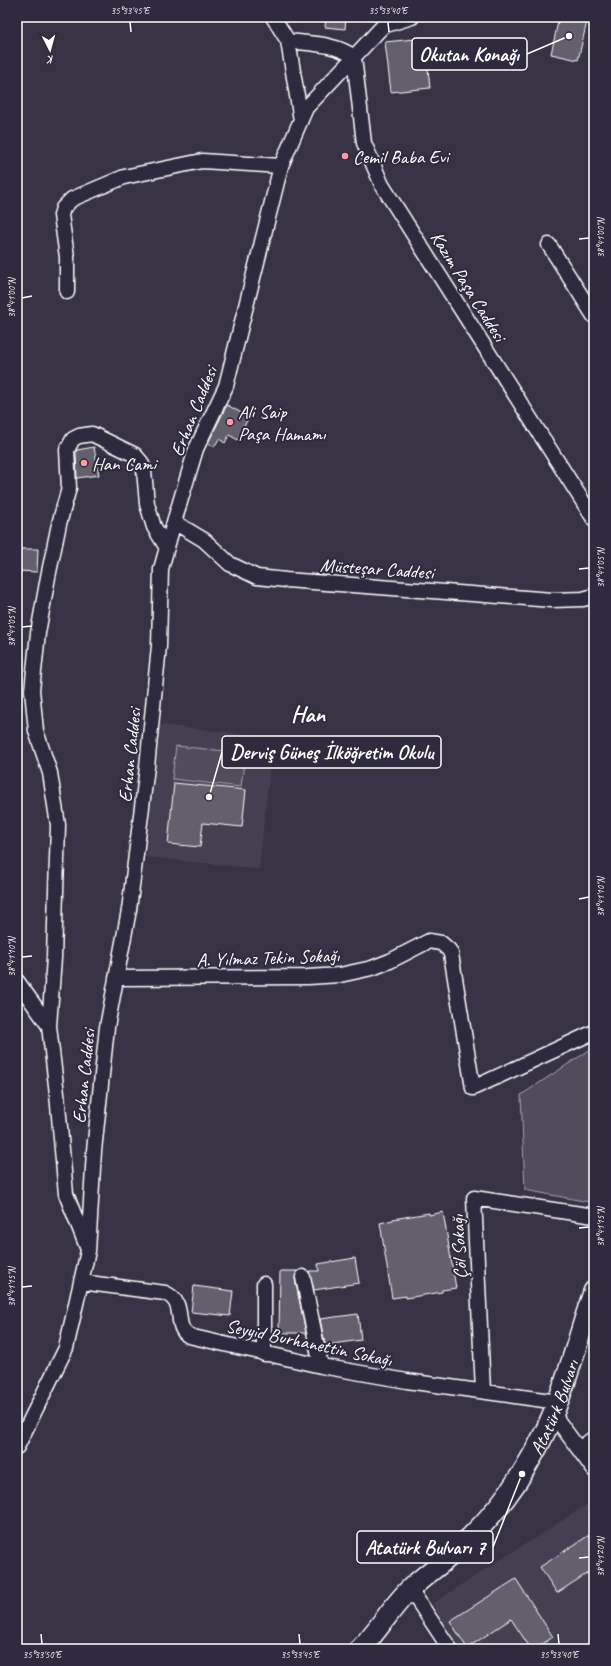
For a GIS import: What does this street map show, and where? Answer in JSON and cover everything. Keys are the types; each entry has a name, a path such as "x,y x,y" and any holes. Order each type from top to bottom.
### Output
{"main road":[{"name":"Atatürk Bulvarı","path":"360,1649 410,1589 460,1547 493,1512 520,1477 535,1453 556,1408 594,1291"}],"street":[{"path":"272,17 288,41 301,120"},
{"name":"Erhan Caddesi","path":"17,1447 66,1348 88,1251 94,1151 107,1027 129,910 147,767 159,646 161,569 196,449 226,386 281,166 306,108 383,26 412,17"},
{"path":"288,41 341,48 354,57"},
{"name":"Kazım Paşa Caddesi","path":"354,57 364,143 382,185 594,520"},
{"path":"67,292 67,257 61,215 63,208 72,199 124,177 202,161 281,166"},
{"path":"549,245 594,316"},
{"path":"88,1251 66,1194 49,1026 55,943 58,825 50,773 36,731 32,690 38,633 44,598 68,488 67,450 74,440 85,434 92,434 135,455 141,462 144,470 146,504 154,527 167,548"},
{"name":"Müsteşar Caddesi","path":"174,522 204,540 230,564 257,577 552,600 582,599 594,596"},
{"name":"A. Yılmaz Tekin Sokağı","path":"116,978 308,977 340,975 372,968 407,953 423,943 435,941 445,946 451,954 472,1088 594,1032"},
{"path":"17,981 49,1026"},
{"name":"Çöl Sokağı","path":"483,1392 474,1198 594,1216"},
{"path":"304,1277 321,1366"},
{"name":"Seyyid Burhanettin Sokağı","path":"81,1282 165,1293 170,1295 177,1303 181,1327 186,1335 321,1366 483,1392 556,1408"},
{"path":"264,1284 264,1354"},
{"path":"556,1408 579,1449 594,1470"},
{"path":"579,1449 594,1438"},
{"path":"410,1589 449,1649"}],"shaded area":[{"path":"160,725 273,737 259,869 146,857"},
{"path":"176,746 245,753 241,787 172,779"},
{"path":"594,1047 594,1203 525,1190 521,1095"},
{"path":"594,1500 594,1649 461,1649 432,1604"}],"building":[{"path":"326,17 346,17 345,29 325,27"},
{"path":"559,17 588,17 578,60 551,54"},
{"path":"425,38 430,88 391,92 385,42"},
{"name":"Ali Saip Paşa Hamamı","path":"227,405 249,417 243,428 245,429 238,440 229,435 225,443 219,439 214,447 208,443"},
{"name":"Han Cami","path":"94,447 99,475 77,478 77,450"},
{"path":"19,549 38,549 37,572 18,571"},
{"path":"174,783 246,790 242,827 203,823 200,847 168,844"},
{"path":"443,1212 456,1288 406,1298 406,1296 392,1298 380,1223 393,1219"},
{"path":"355,1258 359,1283 314,1290 309,1271 319,1271 318,1264"},
{"path":"280,1271 297,1271 295,1279 306,1333 279,1333"},
{"path":"194,1286 233,1291 230,1316 191,1312"},
{"path":"358,1314 361,1340 325,1345 320,1319"},
{"path":"594,1532 594,1569 557,1593 540,1567"},
{"path":"516,1579 553,1637 535,1649 531,1649 511,1619 467,1648 450,1621"}],"place":[{"name":"Okutan Konağı","path":"569,36"},
{"name":"Cemil Baba Evi","path":"345,156"},
{"name":"Ali Saip Paşa Hamamı","path":"230,422"},
{"name":"Han Cami","path":"84,463"},
{"name":"Derviş Güneş İlköğretim Okulu","path":"209,797"},
{"name":"Atatürk Bulvarı 7","path":"522,1474"}],"district":[{"name":"Han","path":"308,714"}]}
